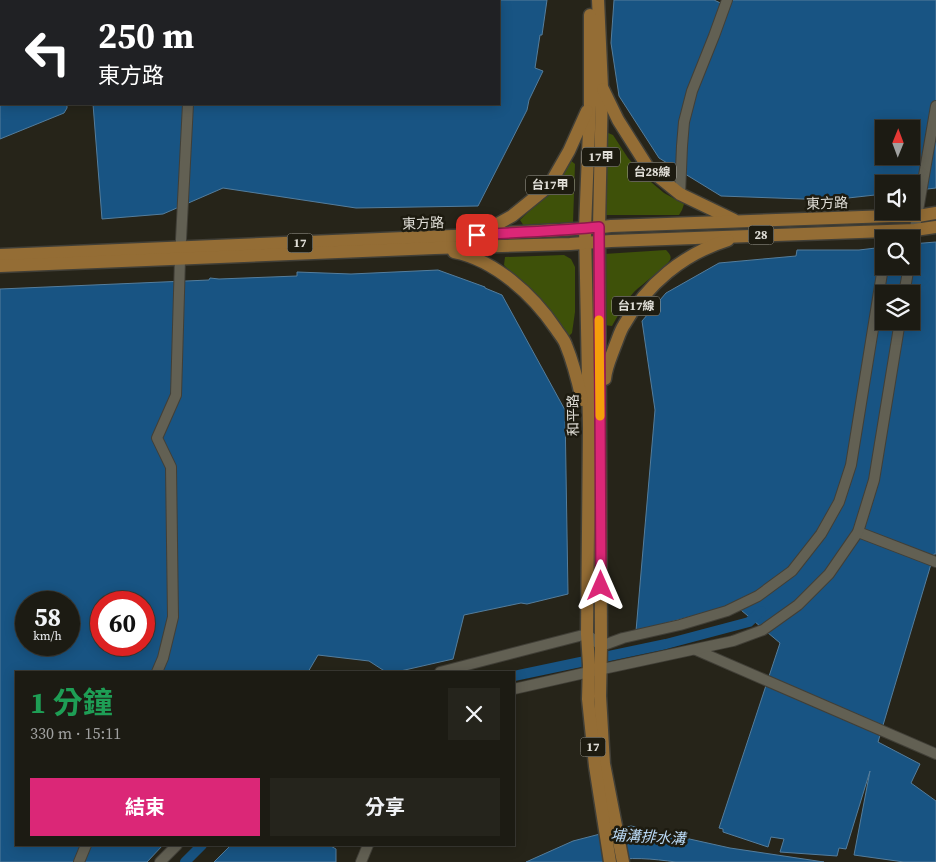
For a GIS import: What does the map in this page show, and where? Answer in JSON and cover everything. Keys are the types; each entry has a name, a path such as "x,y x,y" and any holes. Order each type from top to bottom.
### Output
{"main road":[{"name":"和平路","path":"590,0 590,104 585,243 594,428 597,647 595,668 600,696 610,827"},
{"name":"和平路","path":"597,647 587,634 600,242 602,87 598,0"},
{"name":"台28線","path":"602,87 618,120 649,170 680,194 737,222"},
{"name":"台17甲","path":"477,235 512,216 549,186 569,151 590,104"},
{"name":"東方路","path":"920,216 936,213"},
{"name":"東方路","path":"0,266 611,226 875,217"},
{"name":"東方路","path":"915,230 936,227"},
{"name":"東方路","path":"0,256 435,248 742,236 875,235"},
{"name":"台17線","path":"594,428 606,368 623,326 643,296 681,262 700,251 742,236"},
{"path":"435,248 482,260 497,269 530,297 546,314 566,344 594,428"},
{"name":"17","path":"610,827 610,862"},
{"name":"17","path":"610,827 623,862"}],"lane":[{"path":"680,194 684,122 692,91 727,0"},
{"path":"157,671 163,658 173,617 171,467 157,438 176,395 180,254 188,105"},
{"path":"920,204 936,106"},
{"path":"915,230 917,220"},
{"path":"597,647 623,638 680,625 727,611 758,596 792,571 821,534 839,502 851,465 882,275"},
{"path":"515,689 595,668 733,642 763,630 798,605 829,574 858,532 874,480 899,330"},
{"path":"858,532 936,562"},
{"path":"444,671 587,634"},
{"path":"696,650 936,754"},
{"path":"79,862 86,846"},
{"path":"160,862 176,846"},
{"path":"361,862 368,846"}],"green space":[{"path":"606,132 613,135 628,158 645,177 664,193 684,204 679,215 605,215"},
{"path":"570,160 575,164 573,223 524,226 520,220 548,192"},
{"path":"666,250 671,257 668,263 634,292 612,326 604,325 604,254"},
{"path":"564,255 571,259 575,267 575,312 572,333 568,337 504,265 505,257"}],"water":[{"path":"500,0 547,0 535,68 543,71 529,100 527,110 478,206 356,208 223,188 163,214 102,219 93,105 500,105"},
{"path":"614,0 714,0 727,6 732,0 936,0 936,188 920,190 920,175 875,175 875,195 830,200 721,196 659,158 619,96 611,43"},
{"path":"0,105 67,105 64,113 0,139"},
{"path":"936,242 936,554 934,554 878,742 920,764 911,783 936,801 936,862 904,862 854,855 870,771 846,849 839,848 837,856 780,852 784,839 771,837 768,847 723,832 723,829 719,828 780,643 735,605 636,631 655,410 642,321 666,293 719,263 796,256 797,250 859,250 875,248 875,275 920,275 920,243"},
{"path":"438,270 502,295 565,410 568,594 527,604 521,603 464,615 453,659 400,671 384,671 369,661 318,655 309,671 15,671 15,846 162,846 147,862 0,862 0,289 209,280 210,278 297,276 297,272 351,274"},
{"name":"埔溝排水溝","path":"631,826 730,848 824,862 676,862 632,859 607,862 526,862 573,841"},
{"path":"230,846 331,846 336,849 336,862 214,862"}],"waterway":[{"path":"905,230 906,220"},
{"path":"515,676 666,644 749,622 761,611"},
{"path":"185,862 201,846"}],"slow traffic":[{"path":"599,320 600,416"}],"route":[{"path":"477,235 599,227 601,586"}]}
